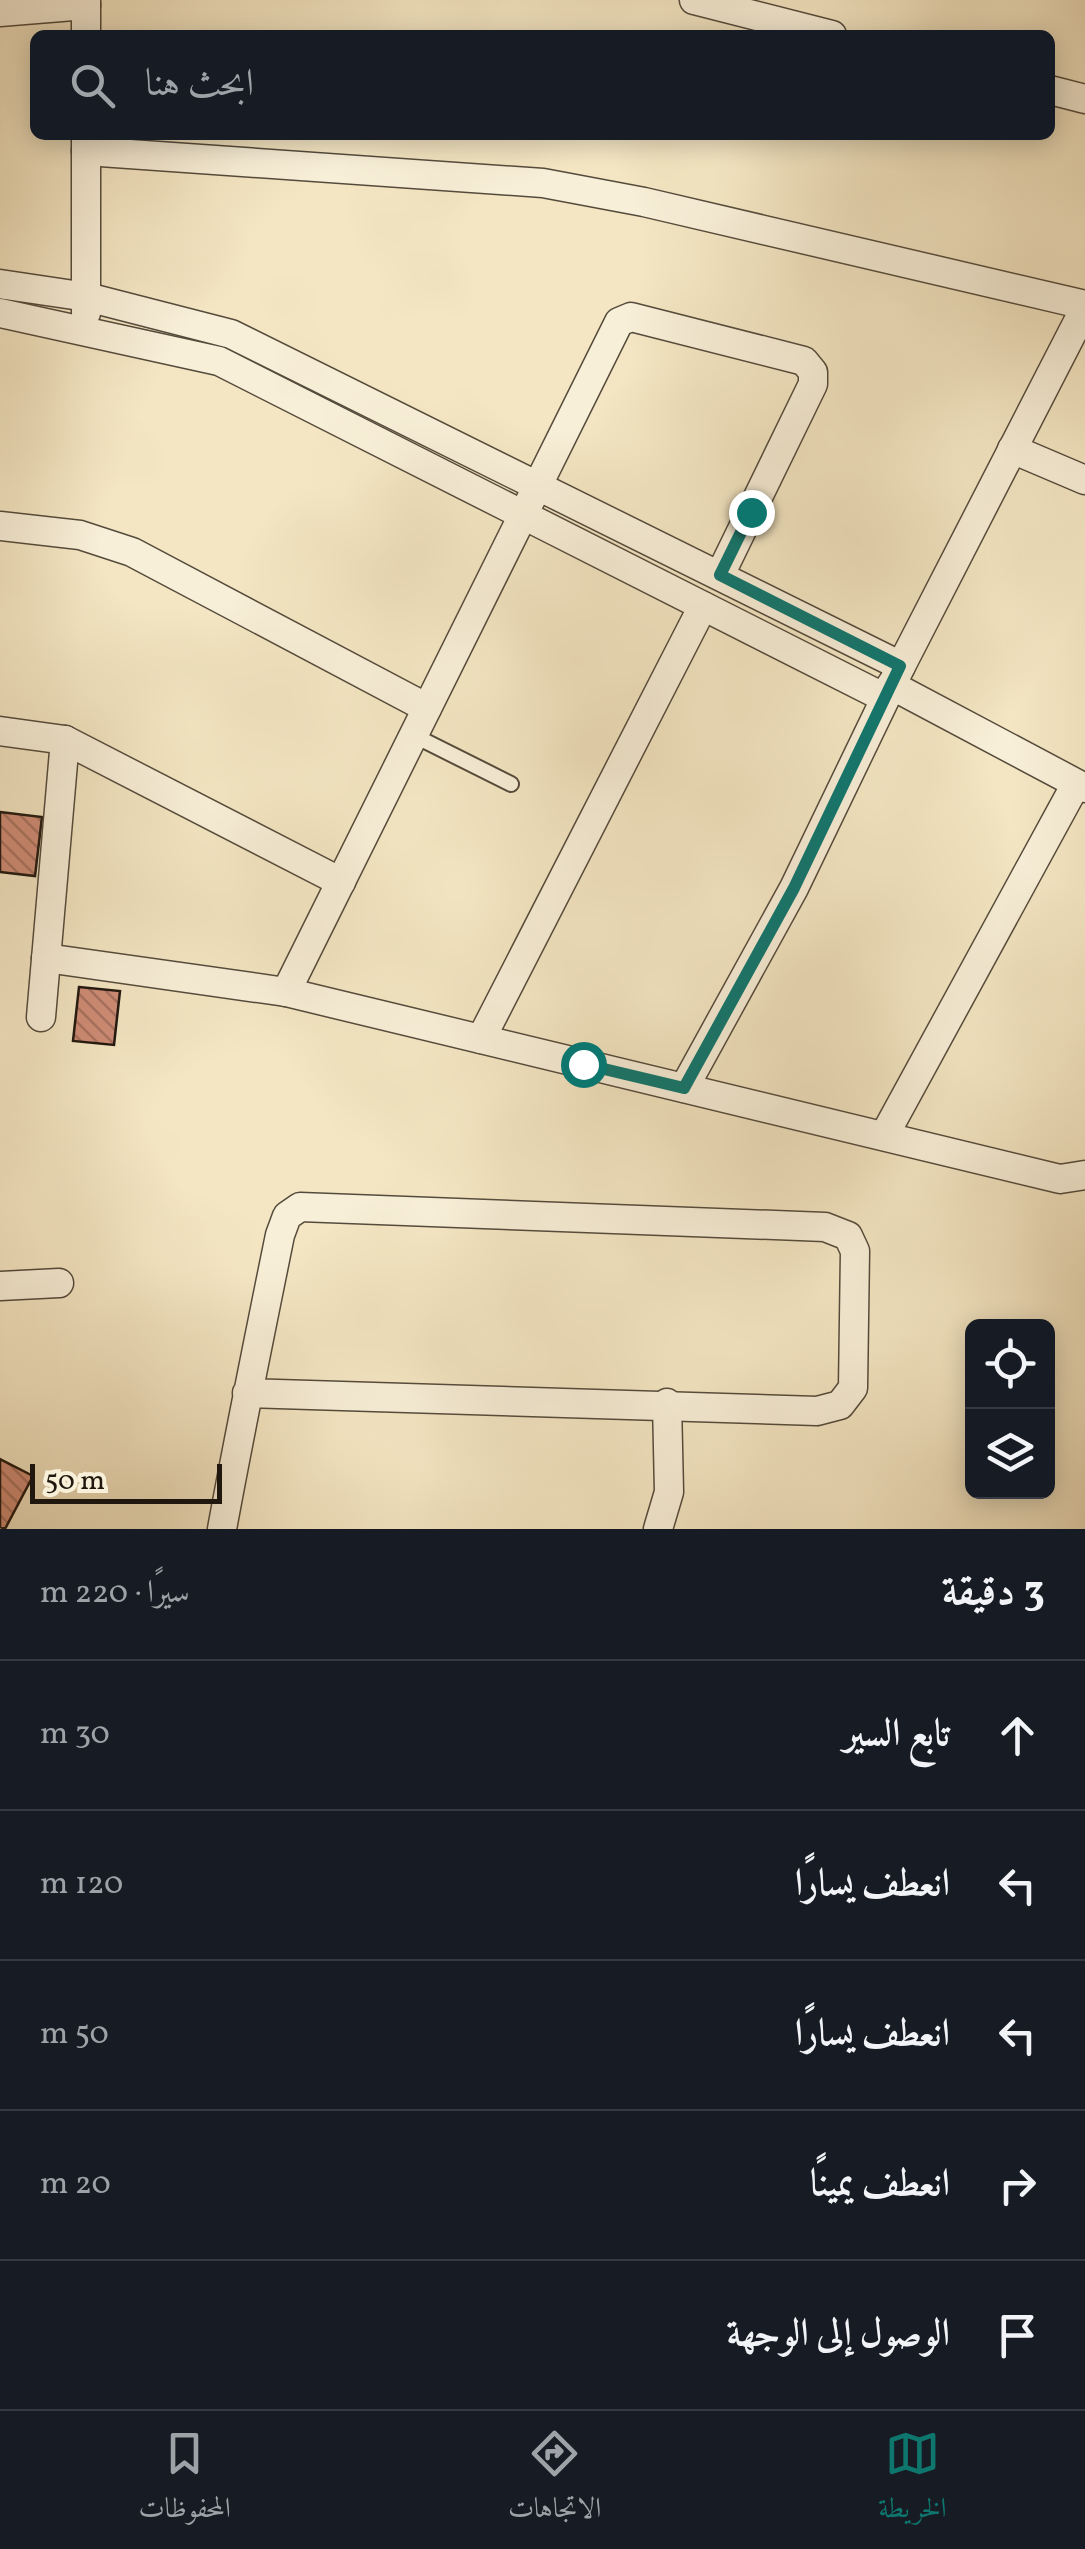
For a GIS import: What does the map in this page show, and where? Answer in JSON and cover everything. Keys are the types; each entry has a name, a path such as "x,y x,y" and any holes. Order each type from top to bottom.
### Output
{"street":[{"path":"694,0 812,30"},
{"path":"0,12 86,2 86,30"},
{"path":"1055,91 1085,99"},
{"path":"86,328 86,143 544,184 644,202 1085,306 892,683 794,888 684,1088"},
{"path":"0,284 86,298 231,334 720,575 892,683 1081,786 884,1136"},
{"path":"0,313 86,328 219,361 703,606 892,683"},
{"path":"286,992 619,322 631,317 804,361 813,372 813,384 720,575"},
{"path":"1012,450 1085,480"},
{"path":"0,526 80,535 132,552 427,708"},
{"path":"481,1040 703,606"},
{"path":"0,730 65,740 341,882"},
{"path":"42,1017 65,740"},
{"path":"46,958 286,992 1060,1179 1085,1175"},
{"path":"222,1529 247,1393 280,1235 287,1216 300,1207 825,1227 848,1236 855,1252 853,1388 840,1405 817,1411 667,1403 247,1393"},
{"path":"0,1286 59,1283"},
{"path":"658,1529 669,1492 667,1403"}],"lane":[{"path":"414,736 512,784"}],"building":[{"path":"0,812 42,817 35,876 0,872"},
{"path":"79,987 120,991 114,1045 73,1041"},
{"path":"0,1459 33,1476 5,1529 0,1527"}],"route":[{"path":"583,1064 684,1088 794,888 900,666 720,575 751,512"}]}
